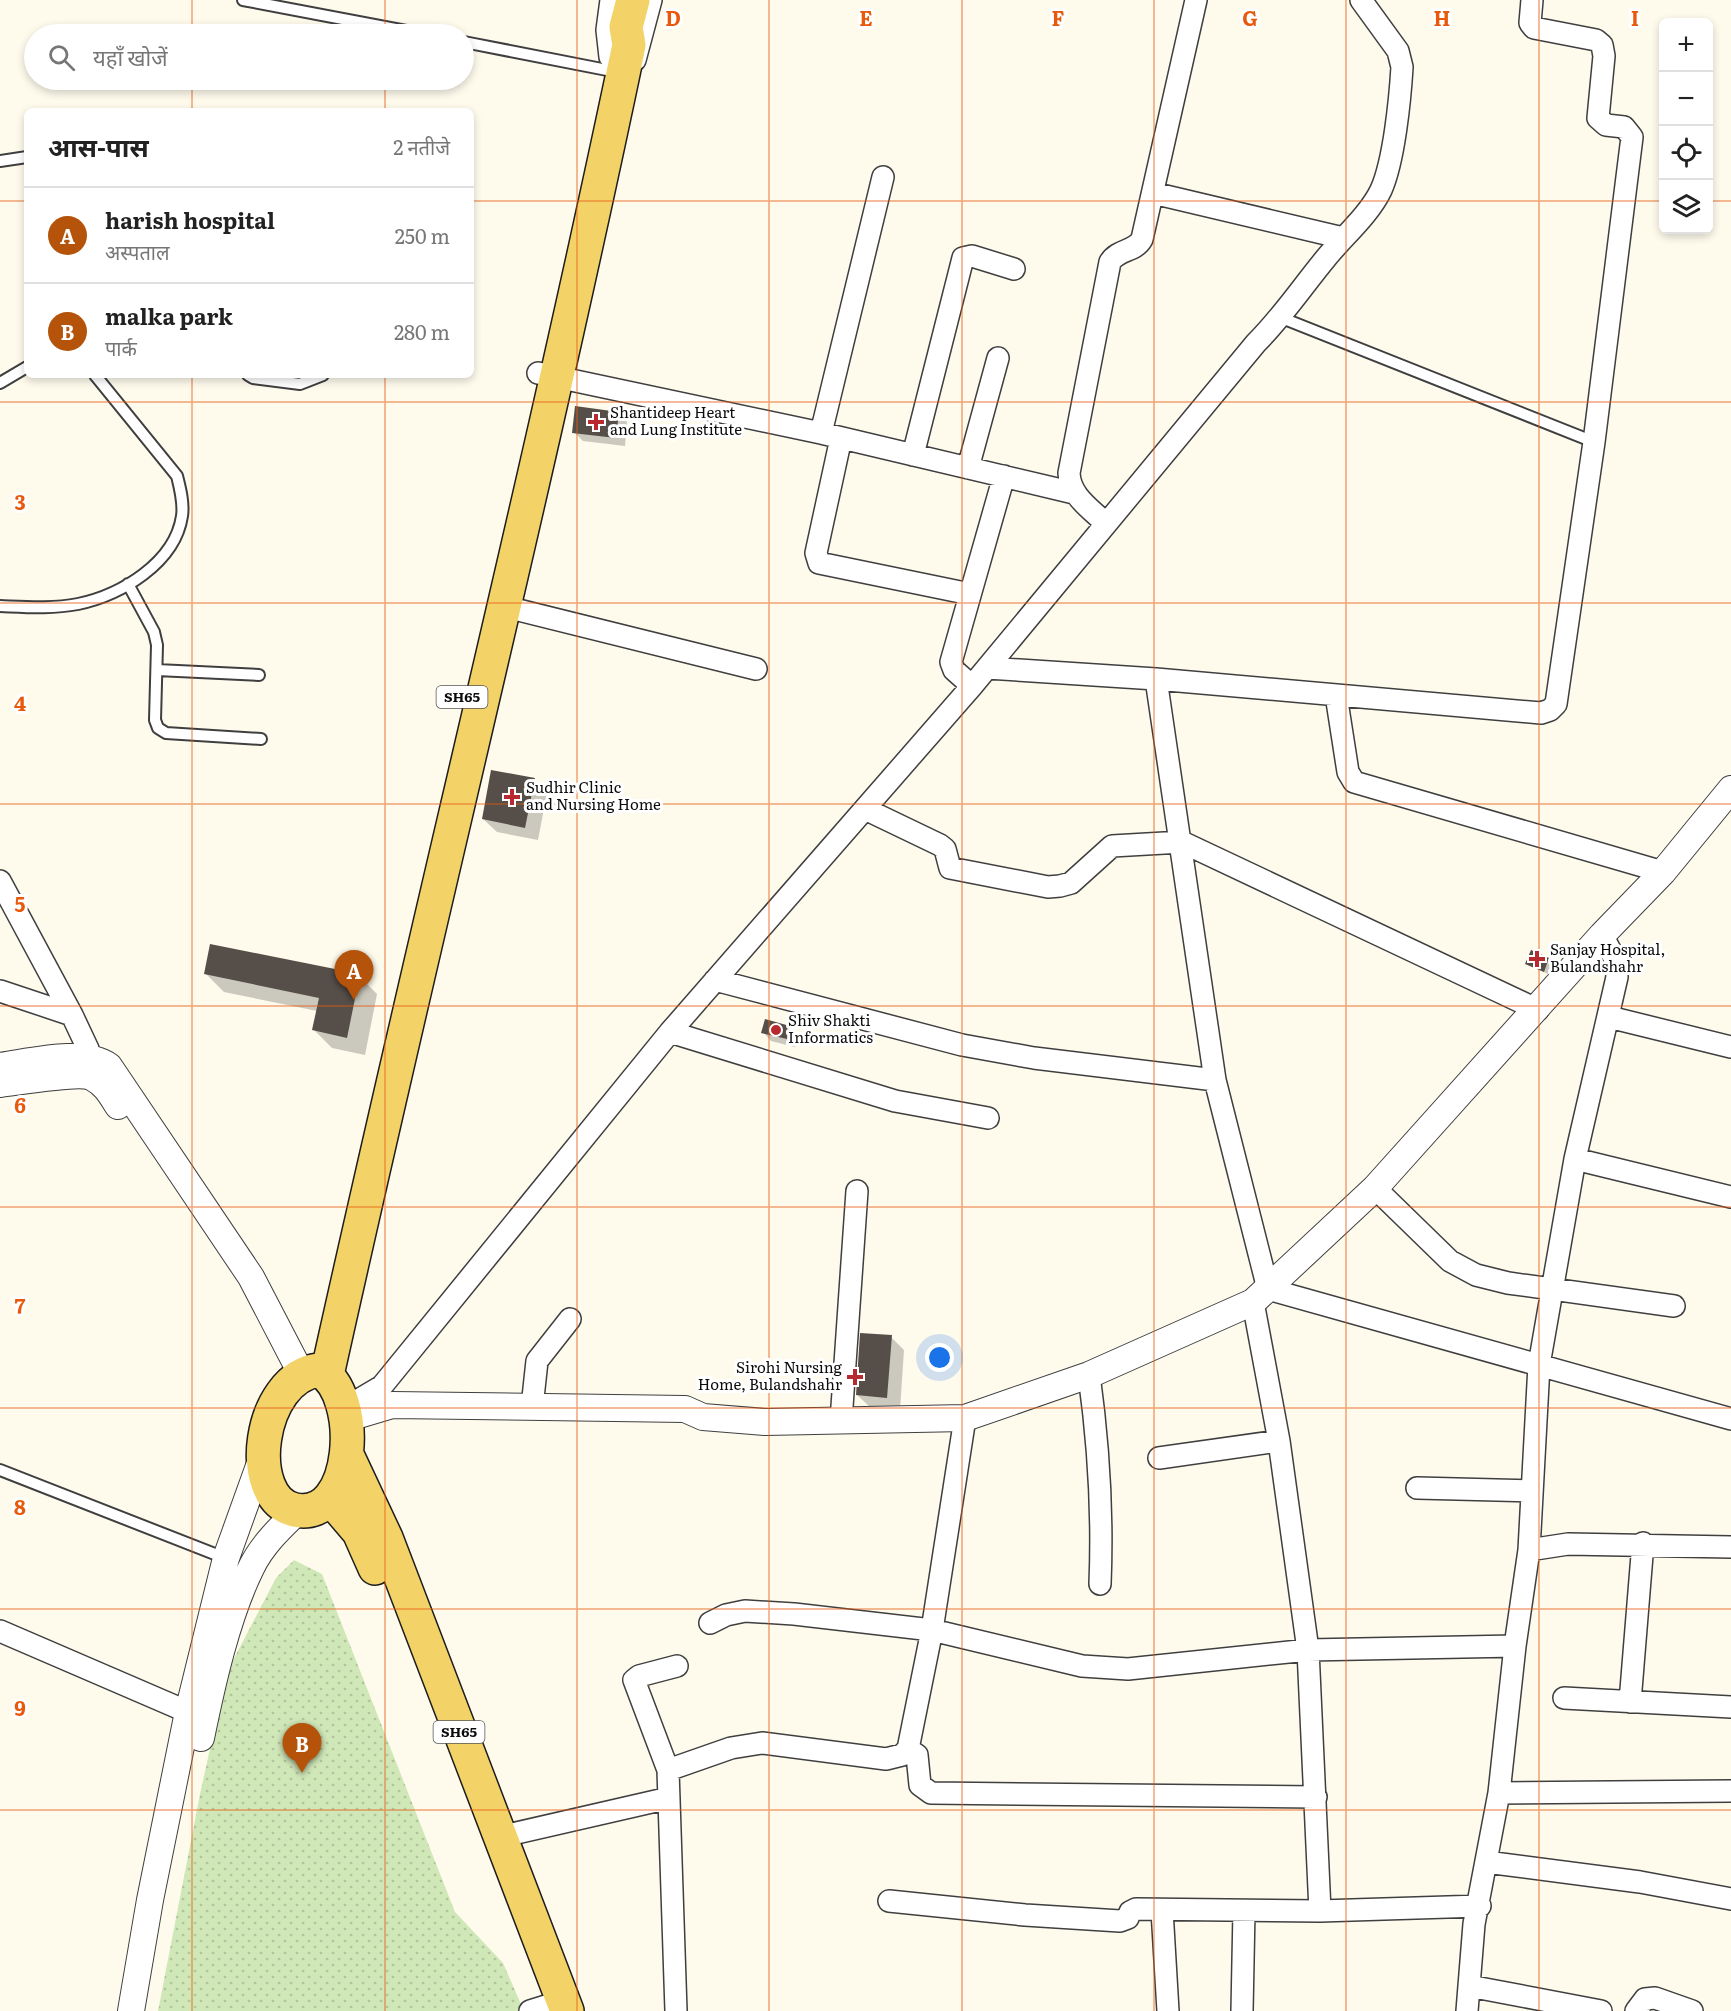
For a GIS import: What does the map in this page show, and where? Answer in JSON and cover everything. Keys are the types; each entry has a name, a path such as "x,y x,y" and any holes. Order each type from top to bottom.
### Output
{"main road":[{"name":"SH65","path":"298,1511 286,1508 278,1500 270,1485 263,1454 270,1414 280,1393 306,1376 502,606 613,68 629,45 624,9"},
{"name":"SH65","path":"306,1376 548,375"},
{"name":"SH65","path":"306,1376 340,1394 345,1430 499,1837 548,2010"},
{"path":"298,1511 318,1506 330,1498 340,1483 345,1430"},
{"name":"SH65","path":"330,1498 359,1532 381,1581 548,2010"}],"street":[{"path":"613,68 635,60 651,0"},
{"path":"1105,523 1074,493 1070,484 1070,473 1110,262 1114,255 1139,245 1153,193 1196,0"},
{"path":"345,1430 670,1032 972,686 1256,343 1282,318 1381,190 1388,167 1402,67 1398,51 1361,0"},
{"path":"987,668 1156,679 1541,713 1550,710 1556,704 1594,442 1632,137 1624,127 1605,125 1598,118 1604,56 1602,45 1596,40 1534,28 1530,23 1532,0"},
{"path":"883,177 831,435 816,553 819,563 970,594"},
{"path":"1153,193 1343,238"},
{"path":"913,455 963,258 972,256 1014,269"},
{"path":"968,468 998,358"},
{"path":"548,375 831,435 1074,493"},
{"path":"972,686 954,670 951,662 1004,476"},
{"path":"502,606 756,669"},
{"path":"1156,679 1182,842 1215,1080 1260,1295 1308,1650 1320,1911"},
{"path":"1336,695 1348,772 1354,782 1663,872"},
{"path":"345,1430 392,1405 685,1409 703,1417 765,1422 965,1418 1089,1375 1260,1295 1375,1188 1728,798"},
{"path":"865,809 940,845 945,849 950,868 1048,887 1071,883 1112,846 1182,842 1538,1010"},
{"path":"0,881 72,1015 91,1067"},
{"path":"1467,2011 1474,1924 1480,1906 1499,1793 1515,1646 1529,1550 1539,1365 1575,1159 1617,977 1616,961 1602,935"},
{"path":"715,980 962,1045 1034,1058 1215,1080"},
{"path":"0,992 72,1015"},
{"path":"1609,1017 1731,1047"},
{"path":"670,1032 830,1083 895,1101 988,1118"},
{"path":"0,1065 79,1057 91,1067 237,1285 306,1376"},
{"path":"0,1084 78,1074 91,1067"},
{"path":"1575,1159 1731,1197"},
{"path":"1375,1188 1450,1261 1476,1275 1552,1290 1674,1306"},
{"path":"841,1421 857,1191"},
{"path":"1260,1295 1539,1365 1731,1419"},
{"path":"532,1407 537,1361 570,1319"},
{"path":"1089,1375 1100,1449 1102,1521 1100,1584"},
{"path":"345,1430 396,1422 686,1426 703,1417"},
{"path":"668,1770 731,1748 762,1743 886,1758 893,1758 908,1749 932,1630 965,1418"},
{"path":"1159,1458 1279,1441"},
{"path":"131,2011 150,1900 188,1712 238,1563 263,1454"},
{"path":"1417,1488 1532,1491"},
{"path":"149,2011 205,1716 231,1621 238,1563 298,1511"},
{"path":"1529,1550 1568,1544 1643,1543 1731,1547"},
{"path":"1630,1702 1643,1543"},
{"path":"710,1623 726,1615 745,1611 765,1611 932,1630 1082,1666 1128,1669 1308,1650 1515,1646"},
{"path":"0,1631 188,1712"},
{"path":"676,2011 668,1770 634,1680 639,1676 677,1666"},
{"path":"1564,1698 1731,1707"},
{"path":"908,1749 917,1755 922,1789 931,1793 1316,1797"},
{"path":"1499,1793 1731,1791"},
{"path":"499,1837 669,1798"},
{"path":"1486,1862 1640,1882 1731,1899"},
{"path":"889,1901 1025,1915 1120,1921 1128,1918 1130,1912 1136,1909 1320,1911 1480,1906"},
{"path":"1162,1910 1168,2011"},
{"path":"1242,2011 1244,1911"},
{"path":"1469,1986 1602,2011"},
{"path":"1636,2011 1645,1999 1655,1998 1692,2011"}],"lane":[{"path":"243,0 369,24"},
{"path":"474,44 613,68"},
{"path":"0,161 24,157"},
{"path":"1282,318 1594,442"},
{"path":"0,383 24,369"},
{"path":"0,606 45,608 80,604 128,584 151,569 172,543 182,517 182,492 177,476 97,378"},
{"path":"253,378 300,384 315,378"},
{"path":"128,584 154,632 157,669 155,720 158,728 166,733 261,739"},
{"path":"157,669 259,675"},
{"path":"0,1470 238,1563"}],"green space":[{"path":"294,1560 322,1574 455,1912 503,1963 524,2011 158,2011 200,1794 227,1672 276,1578"}],"building":[{"path":"575,406 619,412 616,438 572,433"},
{"path":"491,770 535,778 525,828 482,819"},
{"path":"210,944 360,974 347,1038 312,1030 319,998 204,974"},
{"path":"1531,950 1549,958 1544,972 1525,964"},
{"name":"Shiv Shakti Informatics","path":"765,1019 790,1026 787,1039 761,1033"},
{"path":"860,1333 892,1335 887,1398 856,1395"}],"place":[{"name":"Shantideep Heart and Lung Institute","path":"596,422"},
{"name":"Sudhir Clinic and Nursing Home","path":"512,797"},
{"name":"Sanjay Hospital, Bulandshahr","path":"1537,959"},
{"name":"harish hospital","path":"354,1000"},
{"name":"Shiv Shakti Informatics","path":"776,1030"},
{"name":"Sirohi Nursing Home, Bulandshahr","path":"855,1377"},
{"name":"malka park","path":"302,1773"}]}
